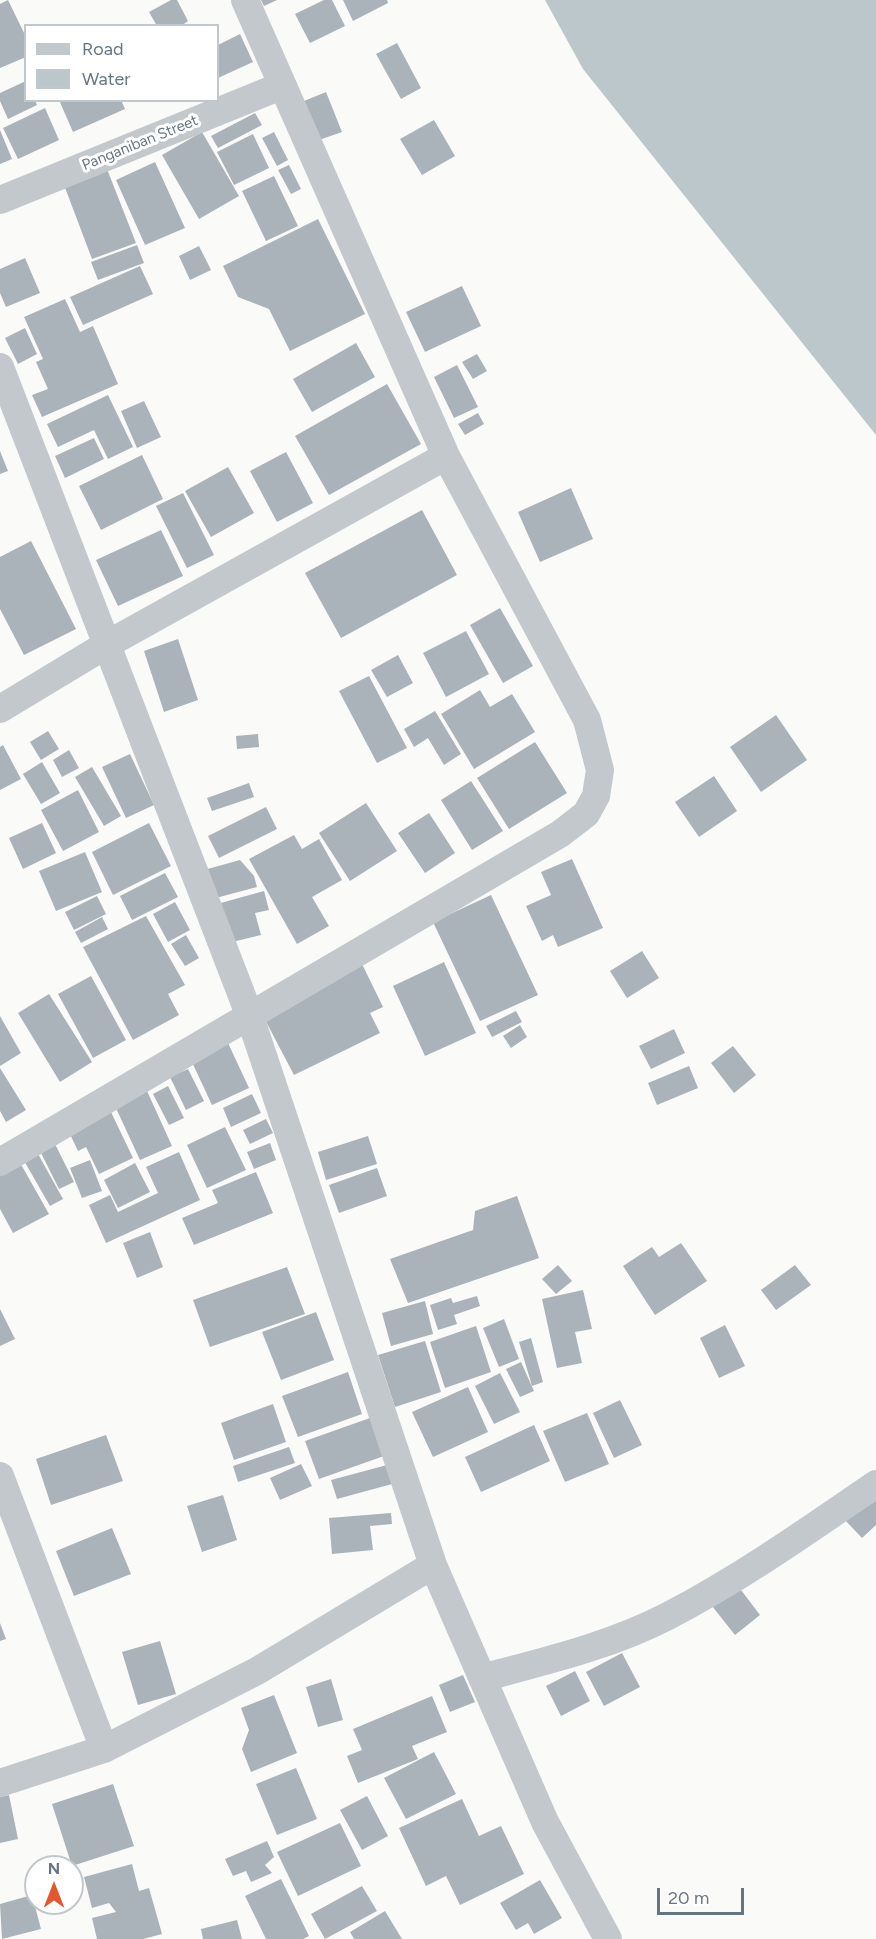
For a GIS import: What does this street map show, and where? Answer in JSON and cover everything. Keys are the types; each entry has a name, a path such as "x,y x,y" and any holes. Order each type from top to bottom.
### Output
{"street":[{"path":"0,1162 249,1014 560,834 586,814 596,796 600,770 587,720 446,456 245,0"},
{"name":"Panganiban Street","path":"0,200 281,86"},
{"path":"0,367 249,1014 433,1564 545,1822 608,1939"},
{"path":"0,709 106,645 446,456"},
{"path":"0,1476 27,1541 104,1749"},
{"path":"482,1678 590,1647 668,1616 785,1546 876,1484"},
{"path":"0,1784 104,1749 257,1671 433,1564"}],"water":[{"path":"545,0 876,0 876,435 583,69"}],"building":[{"path":"8,0 24,33 24,58 0,68 0,4"},
{"path":"171,0 177,0 188,21 184,24 156,24 149,12"},
{"path":"261,0 277,0 264,6"},
{"path":"324,0 332,0 345,26 310,43 295,14"},
{"path":"343,0 387,0 388,3 353,21"},
{"path":"240,34 253,62 219,78 219,44"},
{"path":"397,43 421,88 401,99 376,54"},
{"path":"24,82 24,102 36,102 37,105 8,119 0,101 0,93"},
{"path":"326,92 342,132 319,140 304,101"},
{"path":"60,102 122,102 125,109 73,132"},
{"path":"45,108 59,140 18,159 3,128"},
{"path":"255,113 262,125 218,148 211,136"},
{"path":"434,120 455,156 422,175 400,139"},
{"path":"0,130 12,159 0,164"},
{"path":"202,132 239,196 199,219 162,155"},
{"path":"274,132 288,160 277,166 262,138"},
{"path":"253,134 269,168 234,185 217,152"},
{"path":"155,162 185,228 145,245 116,180"},
{"path":"289,165 301,189 291,194 278,170"},
{"path":"107,169 136,243 92,259 64,185"},
{"path":"274,176 298,226 266,241 242,191"},
{"path":"318,219 365,314 290,351 269,309 238,297 223,266"},
{"path":"137,245 144,263 98,280 91,262"},
{"path":"199,246 211,270 190,280 179,256"},
{"path":"25,258 40,293 6,307 0,293 0,269"},
{"path":"140,266 153,294 83,325 70,297"},
{"path":"462,286 481,326 425,352 406,312"},
{"path":"65,299 80,332 93,326 118,384 42,417 32,395 48,389 36,362 43,359 24,317"},
{"path":"25,328 37,354 18,364 5,338"},
{"path":"356,343 375,377 312,412 293,379"},
{"path":"477,354 487,371 473,379 462,362"},
{"path":"457,365 478,407 454,418 434,377"},
{"path":"387,384 421,444 329,495 295,436"},
{"path":"108,395 133,447 108,459 94,430 58,447 47,424"},
{"path":"144,401 161,437 137,448 121,411"},
{"path":"478,413 484,424 465,435 458,424"},
{"path":"94,438 104,459 65,478 55,456"},
{"path":"0,451 8,471 0,474"},
{"path":"286,452 313,503 277,522 250,471"},
{"path":"142,455 163,499 101,530 79,486"},
{"path":"228,467 254,513 211,537 185,491"},
{"path":"571,488 593,539 540,562 518,512"},
{"path":"183,493 214,555 187,568 156,506"},
{"path":"422,510 457,575 341,638 305,573"},
{"path":"161,530 183,576 118,606 96,560"},
{"path":"31,541 76,629 24,655 0,609 0,557"},
{"path":"500,608 533,666 503,683 470,625"},
{"path":"466,631 489,674 446,697 423,653"},
{"path":"178,639 198,700 164,712 144,651"},
{"path":"398,655 413,683 387,697 371,670"},
{"path":"369,676 407,748 377,763 339,691"},
{"path":"480,690 490,707 512,694 535,732 474,769 441,714"},
{"path":"435,711 461,754 444,765 428,738 414,747 404,729"},
{"path":"776,715 807,760 761,792 730,747"},
{"path":"48,731 59,749 41,760 30,742"},
{"path":"258,734 259,747 237,749 236,736"},
{"path":"535,742 567,793 509,829 477,778"},
{"path":"3,745 21,779 0,790 0,747"},
{"path":"69,750 79,768 62,777 53,760"},
{"path":"130,754 154,805 126,818 102,767"},
{"path":"42,762 60,793 41,804 23,774"},
{"path":"92,767 121,816 104,826 75,777"},
{"path":"714,776 737,811 699,837 675,802"},
{"path":"471,781 503,831 472,850 441,800"},
{"path":"249,783 254,797 212,811 207,798"},
{"path":"78,790 99,832 63,851 41,810"},
{"path":"366,803 397,851 350,881 319,833"},
{"path":"266,807 277,829 219,858 208,836"},
{"path":"429,813 455,853 425,873 398,833"},
{"path":"42,823 56,853 23,869 9,838"},
{"path":"149,823 171,866 113,895 92,852"},
{"path":"294,835 302,849 319,839 342,880 312,897 329,926 297,944 249,859"},
{"path":"85,852 102,892 56,911 39,871"},
{"path":"572,859 603,928 558,947 553,935 542,941 526,906 551,895 541,872"},
{"path":"240,860 254,876 257,887 212,899 204,870"},
{"path":"165,873 178,897 132,920 120,896"},
{"path":"264,891 269,910 255,913 261,935 228,943 217,904"},
{"path":"491,895 538,995 480,1021 433,922"},
{"path":"97,896 106,914 74,930 65,912"},
{"path":"175,902 190,930 168,942 153,914"},
{"path":"146,916 185,985 168,994 179,1015 133,1040 83,947"},
{"path":"102,917 108,929 81,943 75,932"},
{"path":"186,935 199,958 185,966 171,944"},
{"path":"642,951 659,978 627,998 610,971"},
{"path":"444,962 476,1033 425,1056 393,986"},
{"path":"362,964 383,1007 370,1013 380,1033 294,1075 262,1014"},
{"path":"91,976 126,1040 93,1058 58,994"},
{"path":"49,994 92,1062 60,1082 18,1013"},
{"path":"516,1011 522,1022 492,1037 486,1026"},
{"path":"0,1016 21,1053 0,1066"},
{"path":"520,1025 527,1037 511,1048 503,1036"},
{"path":"674,1029 685,1053 651,1069 639,1046"},
{"path":"228,1043 249,1088 212,1105 191,1060"},
{"path":"733,1046 756,1075 734,1093 711,1063"},
{"path":"689,1066 698,1088 657,1105 648,1083"},
{"path":"0,1068 26,1110 6,1122 0,1111"},
{"path":"188,1069 204,1101 186,1110 170,1077"},
{"path":"168,1086 184,1118 169,1125 153,1094"},
{"path":"147,1091 172,1146 140,1160 115,1106"},
{"path":"252,1094 261,1113 231,1127 223,1108"},
{"path":"110,1110 133,1158 99,1174 86,1147 78,1151 68,1130"},
{"path":"266,1119 273,1133 250,1144 243,1130"},
{"path":"225,1127 246,1170 207,1188 187,1145"},
{"path":"368,1136 377,1164 326,1180 318,1152"},
{"path":"54,1142 74,1182 59,1189 39,1149"},
{"path":"270,1143 276,1160 254,1169 247,1152"},
{"path":"37,1152 63,1199 50,1206 23,1159"},
{"path":"179,1152 200,1200 106,1243 89,1205 110,1195 118,1212 158,1193 146,1167"},
{"path":"18,1159 49,1214 13,1233 0,1209 0,1169"},
{"path":"90,1160 102,1191 82,1198 70,1168"},
{"path":"135,1163 150,1192 118,1208 104,1180"},
{"path":"377,1168 387,1196 339,1213 329,1185"},
{"path":"256,1172 273,1213 194,1245 182,1218 218,1203 212,1190"},
{"path":"517,1196 539,1258 408,1303 390,1259 473,1230 475,1211"},
{"path":"150,1232 163,1267 137,1278 123,1243"},
{"path":"681,1243 707,1281 655,1315 623,1266 652,1247 659,1257"},
{"path":"558,1265 572,1281 556,1294 542,1279"},
{"path":"795,1265 811,1285 776,1310 761,1290"},
{"path":"287,1267 305,1314 210,1347 193,1300"},
{"path":"583,1290 592,1329 575,1332 582,1363 557,1368 542,1299"},
{"path":"477,1296 480,1306 454,1315 457,1324 438,1330 430,1305 451,1298 453,1303"},
{"path":"425,1301 433,1334 391,1346 382,1313"},
{"path":"0,1309 15,1339 0,1346"},
{"path":"316,1312 334,1360 281,1380 262,1332"},
{"path":"504,1319 519,1359 499,1367 483,1328"},
{"path":"725,1325 745,1366 719,1378 700,1338"},
{"path":"476,1326 491,1372 445,1388 430,1342"},
{"path":"531,1338 543,1382 532,1386 519,1342"},
{"path":"425,1341 441,1392 395,1407 378,1355"},
{"path":"521,1362 534,1391 520,1397 506,1369"},
{"path":"348,1372 362,1414 298,1437 282,1396"},
{"path":"500,1373 520,1412 494,1424 475,1386"},
{"path":"468,1387 488,1432 433,1457 412,1412"},
{"path":"620,1400 642,1445 614,1458 593,1413"},
{"path":"273,1404 286,1442 234,1460 221,1423"},
{"path":"587,1413 609,1464 565,1482 543,1431"},
{"path":"370,1418 384,1456 319,1479 305,1441"},
{"path":"534,1425 550,1461 481,1492 465,1457"},
{"path":"106,1435 123,1481 51,1505 36,1459"},
{"path":"289,1447 295,1463 238,1482 233,1466"},
{"path":"301,1464 312,1486 280,1500 270,1478"},
{"path":"387,1465 392,1484 337,1499 331,1480"},
{"path":"223,1495 237,1540 202,1552 187,1506"},
{"path":"876,1501 876,1525 862,1538 844,1519"},
{"path":"391,1513 392,1524 370,1526 373,1550 332,1554 329,1518"},
{"path":"112,1528 131,1574 74,1596 56,1551"},
{"path":"738,1586 760,1615 735,1635 712,1606"},
{"path":"0,1623 6,1639 0,1641"},
{"path":"160,1641 176,1694 138,1705 122,1652"},
{"path":"622,1653 640,1687 604,1706 586,1672"},
{"path":"575,1671 590,1701 561,1716 546,1686"},
{"path":"463,1675 475,1702 450,1712 439,1685"},
{"path":"331,1679 343,1720 318,1727 306,1687"},
{"path":"274,1695 297,1753 251,1772 242,1749 249,1730 241,1708"},
{"path":"432,1696 447,1732 412,1746 418,1759 358,1783 347,1756 362,1750 353,1729"},
{"path":"434,1752 456,1794 406,1819 384,1778"},
{"path":"296,1768 317,1819 277,1835 256,1784"},
{"path":"113,1784 134,1846 84,1862 84,1855 68,1855 52,1804"},
{"path":"9,1795 18,1839 0,1843 0,1797"},
{"path":"367,1796 388,1836 362,1850 340,1810"},
{"path":"462,1799 479,1836 501,1826 524,1874 460,1905 446,1876 426,1886 399,1828"},
{"path":"340,1823 361,1866 298,1896 277,1852"},
{"path":"267,1841 274,1857 265,1865 272,1873 251,1882 246,1871 233,1876 225,1859"},
{"path":"132,1864 139,1891 149,1888 162,1934 143,1939 97,1939 92,1918 116,1912 109,1903 92,1908 84,1877"},
{"path":"281,1879 309,1936 303,1939 266,1939 245,1896"},
{"path":"540,1880 562,1918 534,1934 528,1923 516,1930 500,1903"},
{"path":"362,1886 377,1911 325,1939 311,1914"},
{"path":"24,1897 24,1915 37,1915 41,1929 2,1939 0,1904"},
{"path":"385,1911 402,1939 354,1939 350,1932"},
{"path":"237,1920 242,1939 203,1939 201,1929"}]}
